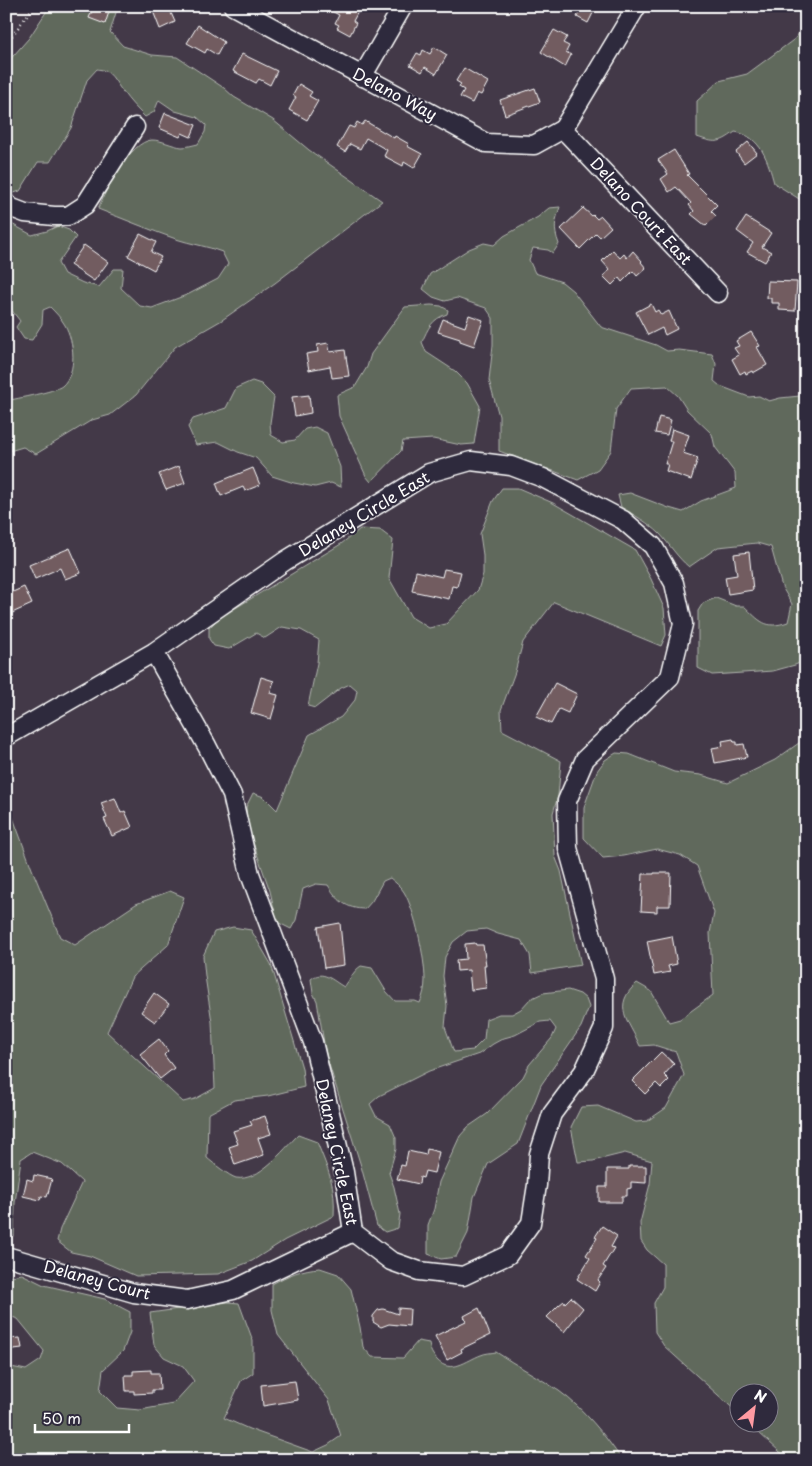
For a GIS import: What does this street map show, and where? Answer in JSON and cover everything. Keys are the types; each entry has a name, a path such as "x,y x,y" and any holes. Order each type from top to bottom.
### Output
{"street":[{"name":"Delano Way","path":"233,6 486,142 534,145 563,129"},
{"path":"362,77 403,6"},
{"path":"563,129 637,6"},
{"path":"6,203 12,208 25,213 68,216 85,205 135,127"},
{"name":"Delano Court East","path":"563,129 718,293"},
{"name":"Delaney Circle East","path":"6,737 154,652 285,561 429,473 471,461 511,466 543,478 623,520 653,546 674,583 683,624 670,677 585,759 567,800 568,848 604,979 604,1028 584,1071 552,1114 539,1154 537,1185 531,1223 508,1255 463,1276 419,1270 391,1261 353,1232 344,1172 313,1042 250,874 232,795 207,746 154,652"},
{"name":"Delaney Court","path":"6,1256 134,1293 187,1300 233,1290 353,1232"}],"path":[{"path":"6,44 34,6"}],"green space":[{"path":"50,6 118,6 110,32 123,46 152,55 177,57 224,88 234,97 273,120 309,150 382,201 275,283 222,320 175,347 136,395 110,415 92,420 36,454 23,447 6,452 6,401 44,393 62,386 67,380 72,365 71,339 65,325 50,307 43,310 42,324 32,340 24,339 16,327 20,321 6,303 6,221 32,235 58,226 69,230 76,237 58,263 64,274 83,283 99,287 114,269 123,269 121,288 140,306 152,308 189,294 218,279 228,264 222,252 176,239 98,209 119,168 135,149 152,140 182,147 198,144 205,132 206,125 197,117 175,111 159,100 154,112 145,117 106,71 97,69 87,80 71,128 50,162 38,162 20,191 14,193 6,192 6,130 9,120 6,108 6,64 29,38"},
{"path":"806,21 806,205 774,183 762,151 757,144 744,134 735,132 725,139 717,141 697,137 697,101 719,81 747,74 796,38"},
{"path":"560,207 555,225 559,244 553,253 548,250 533,248 529,260 535,273 562,282 573,291 601,327 656,345 667,351 679,350 712,354 716,364 714,381 720,386 749,397 759,396 769,401 800,396 806,387 806,660 773,671 712,675 698,668 698,611 703,603 716,598 736,606 744,606 763,623 774,625 788,622 792,604 782,587 771,547 757,543 718,547 689,567 656,530 621,507 618,495 630,493 683,512 701,501 736,488 735,473 715,447 712,434 687,410 678,396 667,386 631,388 616,409 611,451 598,469 578,480 499,451 499,416 489,380 493,345 493,318 486,308 457,298 445,301 433,297 423,289 430,274 469,249 484,243 494,245 504,236 538,217 549,208"},
{"path":"441,306 448,310 447,314 431,325 422,342 426,352 455,371 467,383 480,406 474,444 461,445 433,439 403,441 401,451 371,482 366,476 339,416 337,395 355,387 367,367 371,354 405,307"},
{"path":"252,381 261,384 274,397 270,423 271,435 283,442 295,440 305,429 315,427 327,433 340,467 341,487 331,483 315,487 294,483 272,476 256,458 218,442 196,445 188,427 193,419 226,408 236,388"},
{"path":"502,488 518,488 553,503 635,550 664,608 666,635 661,646 554,602 523,642 515,672 501,710 502,730 561,761 558,796 553,813 555,856 561,871 581,965 532,973 530,955 521,940 486,929 467,931 453,942 445,957 443,976 447,1006 445,1027 454,1052 473,1050 484,1039 486,1019 499,1014 512,1014 521,1009 530,999 543,993 568,990 580,994 586,999 589,1007 581,1027 541,1085 518,1144 488,1164 474,1197 468,1233 456,1257 441,1259 428,1254 428,1225 434,1209 439,1182 460,1136 468,1127 487,1114 523,1077 529,1065 552,1038 556,1029 550,1021 540,1022 515,1035 504,1038 479,1054 429,1071 379,1096 370,1104 376,1116 390,1124 396,1138 396,1149 389,1173 400,1214 398,1228 385,1232 377,1226 361,1166 326,1055 317,1001 313,993 311,979 320,975 332,979 344,987 358,968 361,966 372,968 386,991 395,1001 415,1001 420,1003 425,986 425,971 419,935 412,910 403,890 390,878 383,881 372,901 365,909 358,909 343,903 328,885 316,884 303,889 296,920 291,929 277,922 270,891 248,828 246,807 253,793 264,797 277,810 309,735 341,717 355,700 357,690 350,684 341,688 315,708 308,706 317,663 319,640 301,630 282,627 265,638 256,633 229,649 214,646 209,639 209,628 219,618 341,544 360,529 380,530 393,540 389,578 411,617 429,628 446,624 478,590 483,574 480,534 493,501"},
{"path":"806,738 806,1460 789,1460 760,1434 780,1434 780,1384 730,1384 730,1406 664,1346 655,1332 654,1303 663,1287 663,1264 647,1250 641,1241 640,1223 650,1184 652,1161 625,1153 593,1161 578,1162 571,1127 581,1107 598,1106 636,1122 647,1121 666,1108 684,1075 676,1052 654,1045 640,1046 631,1029 624,1006 629,991 637,983 651,991 669,1022 680,1019 713,995 710,933 714,913 697,866 680,855 657,849 603,858 584,838 584,807 597,771 605,760 616,753 629,754 674,772 701,775 728,783 775,760"},
{"path":"6,785 8,804 60,937 75,945 136,904 170,891 184,897 168,945 132,977 107,1032 183,1102 195,1099 215,1088 212,1022 203,956 214,932 233,927 251,930 271,964 302,1068 304,1087 268,1096 234,1100 208,1114 207,1158 233,1177 245,1178 270,1164 298,1135 317,1142 332,1186 334,1216 285,1240 252,1261 218,1274 136,1276 90,1256 71,1252 57,1241 60,1229 82,1182 62,1164 32,1152 21,1159 15,1203 14,1236 6,1233"},
{"path":"320,1268 338,1274 351,1289 363,1347 372,1357 403,1358 418,1341 429,1343 435,1358 448,1366 459,1365 483,1354 496,1352 568,1398 594,1423 622,1460 6,1460 6,1366 26,1370 41,1360 44,1351 18,1319 6,1315 6,1277 22,1274 44,1285 105,1299 130,1312 130,1332 123,1351 103,1370 100,1391 117,1408 140,1410 173,1404 194,1381 183,1366 164,1357 154,1345 150,1313 228,1302 239,1303 253,1341 253,1373 241,1381 224,1418 313,1452 341,1436 329,1400 278,1335 272,1310 272,1284 295,1273"}],"building":[{"path":"94,6 110,9 105,24 89,18"},
{"path":"151,6 168,6 175,22 160,29"},
{"path":"322,6 361,6 353,21 356,23 350,35 337,28 339,25 335,23 339,15"},
{"path":"582,6 589,6 595,9 588,23 577,17"},
{"path":"198,25 224,42 217,55 207,49 205,53 187,43"},
{"path":"554,30 567,37 563,43 569,46 566,52 571,55 565,67 541,52"},
{"path":"434,47 447,55 436,74 425,67 422,72 410,65 417,53 421,55 423,50 430,54"},
{"path":"242,54 277,71 270,85 259,79 256,83 233,71"},
{"path":"464,68 488,82 481,95 477,93 472,103 460,97 464,90 459,87 461,84 456,81"},
{"path":"299,84 312,92 309,96 318,101 307,120 289,110 296,97 293,95"},
{"path":"535,88 540,102 505,115 500,100"},
{"path":"165,113 196,125 191,137 182,133 180,137 159,128"},
{"path":"365,121 394,138 395,136 409,144 407,146 422,154 414,168 404,162 403,166 384,156 387,150 366,138 360,149 350,144 345,152 337,147 349,126 354,128 357,122 362,125"},
{"path":"748,142 757,153 744,163 736,152"},
{"path":"674,150 689,174 687,175 717,205 711,211 716,216 706,226 691,214 694,211 689,205 691,203 676,187 669,192 661,179 668,174 658,160"},
{"path":"583,208 597,219 601,216 611,227 600,237 596,233 580,249 561,229"},
{"path":"746,217 771,233 762,247 771,252 765,262 747,252 753,243 737,231"},
{"path":"140,234 156,242 151,252 161,257 154,270 128,256"},
{"path":"84,245 108,262 94,281 70,265"},
{"path":"613,250 620,258 624,254 627,258 633,251 646,268 637,276 633,271 622,282 619,278 612,285 603,276 610,270 602,261"},
{"path":"768,281 797,282 795,311 779,310 779,303 771,303 771,298 767,298"},
{"path":"651,304 655,312 658,310 661,315 669,311 677,329 665,335 662,328 648,335 636,312"},
{"path":"469,315 483,320 474,346 438,332 443,319 465,327"},
{"path":"751,332 760,346 757,347 767,365 753,373 752,371 746,374 745,371 740,374 732,359 739,355 734,348 739,346 736,341"},
{"path":"328,343 330,352 345,350 349,376 332,378 330,366 309,370 306,354 318,352 317,345"},
{"path":"309,395 311,413 295,416 292,397"},
{"path":"659,417 671,420 667,435 655,433"},
{"path":"672,429 689,435 683,453 698,458 691,480 666,471 668,464 665,464 672,441 669,441"},
{"path":"179,466 185,483 166,490 159,474"},
{"path":"253,468 260,485 245,491 243,487 221,496 216,483"},
{"path":"70,548 81,573 65,579 60,568 35,579 29,565"},
{"path":"749,552 753,590 728,594 725,577 737,575 734,554"},
{"path":"444,569 461,572 457,587 452,586 449,599 412,591 416,571 442,577"},
{"path":"24,587 32,604 12,613 6,600 6,595"},
{"path":"261,677 274,681 270,693 278,695 271,719 251,713"},
{"path":"555,683 577,694 568,713 559,709 551,724 536,717"},
{"path":"733,739 734,742 737,742 737,745 744,744 747,757 715,763 712,748 723,746 722,741"},
{"path":"115,798 121,813 125,811 132,827 112,836 104,819 107,818 101,803"},
{"path":"671,873 670,906 657,906 657,912 641,911 643,874"},
{"path":"340,923 344,965 324,968 318,927"},
{"path":"672,936 677,964 668,966 670,972 654,975 647,941"},
{"path":"475,943 476,945 483,945 486,965 484,965 486,988 471,990 469,970 457,971 456,960 466,959 465,944"},
{"path":"154,993 169,1004 155,1022 141,1012"},
{"path":"159,1039 168,1051 164,1055 174,1068 160,1079 140,1054"},
{"path":"661,1052 674,1064 664,1075 669,1080 661,1088 656,1083 645,1094 632,1081"},
{"path":"265,1116 271,1134 258,1138 264,1155 235,1165 229,1147 238,1144 233,1131 252,1125 250,1121"},
{"path":"427,1149 439,1152 434,1173 425,1171 423,1178 420,1177 419,1184 397,1179 401,1165 405,1166 408,1151 426,1155"},
{"path":"629,1166 646,1166 646,1183 631,1182 631,1188 627,1189 627,1196 622,1196 622,1202 599,1202 599,1187 607,1187 607,1169 629,1169"},
{"path":"34,1175 52,1179 47,1197 41,1196 40,1200 23,1196 27,1179 33,1181"},
{"path":"602,1226 617,1236 611,1247 614,1248 603,1266 606,1268 598,1280 600,1282 595,1291 577,1279 590,1258 586,1255"},
{"path":"571,1297 583,1308 564,1332 547,1317 559,1305 564,1301 565,1303"},
{"path":"398,1308 410,1309 409,1326 389,1324 381,1327 373,1322 373,1316 378,1310 383,1309 398,1314"},
{"path":"479,1308 490,1335 461,1349 462,1352 447,1360 435,1336 466,1321 464,1316"},
{"path":"20,1338 22,1348 6,1350 6,1339"},
{"path":"151,1370 151,1373 159,1373 160,1390 152,1390 152,1393 134,1394 134,1391 126,1391 125,1375 133,1375 133,1371"},
{"path":"295,1381 298,1400 263,1406 261,1385"}]}
